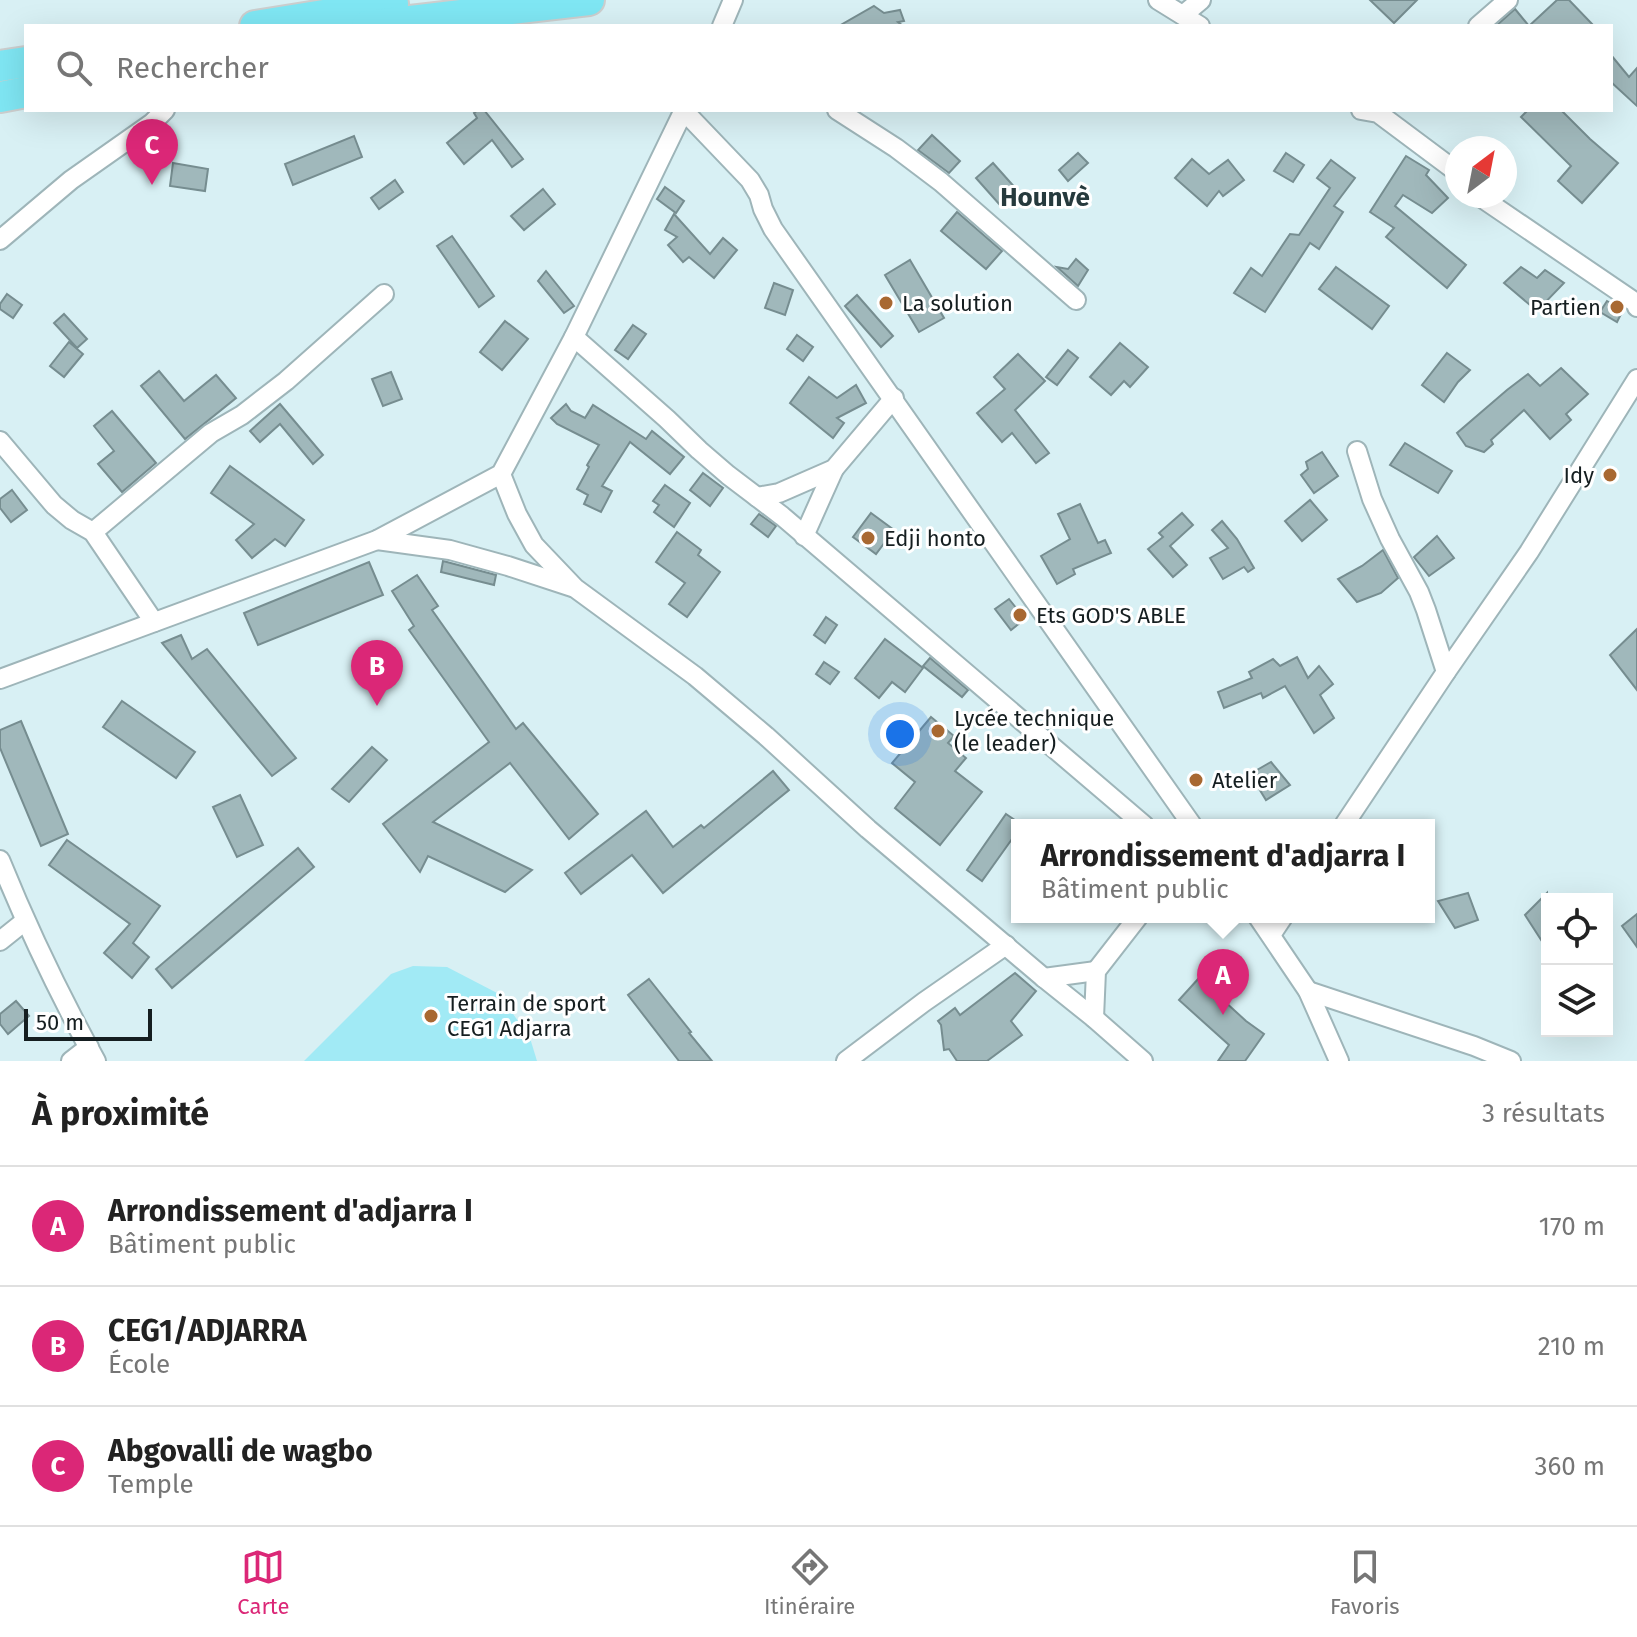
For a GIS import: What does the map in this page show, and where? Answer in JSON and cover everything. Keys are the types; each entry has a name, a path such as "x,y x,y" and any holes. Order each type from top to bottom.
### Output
{"main road":[{"path":"268,24 419,0"},
{"path":"384,24 589,0"},
{"path":"0,66 24,62"},
{"path":"0,97 24,92"}],"street":[{"path":"723,24 733,0"},
{"path":"1158,0 1197,24"},
{"path":"1183,15 1201,0"},
{"path":"1480,24 1508,0"},
{"path":"0,240 71,180 163,112"},
{"path":"0,679 377,540 501,474 574,337 683,112"},
{"path":"686,112 750,180 773,229 1188,819"},
{"path":"840,112 941,182 1076,300"},
{"path":"1374,112 1445,163"},
{"path":"1497,208 1637,304"},
{"path":"93,532 211,433 242,415 286,381 384,294"},
{"path":"574,337 699,450 782,516 1137,819"},
{"path":"1348,819 1529,552 1637,379"},
{"path":"804,536 834,469 894,398"},
{"path":"0,441 54,505 93,532 154,622"},
{"path":"1357,451 1372,499 1423,601 1446,672"},
{"path":"757,497 779,493 834,469"},
{"path":"501,474 534,545 575,588 695,676 766,736 868,829 1094,1018 1131,1058"},
{"path":"377,540 450,550 575,588"},
{"path":"0,860 25,921 92,1054 71,1061"},
{"path":"0,941 25,921"},
{"path":"1094,1018 1096,971 1133,923"},
{"path":"1262,923 1308,991 1339,1061"},
{"path":"1271,935 1279,923"},
{"path":"846,1061 1006,945"},
{"path":"1044,978 1096,971"},
{"path":"1308,991 1511,1061"}],"shaded area":[{"name":"Terrain de sport CEG1 Adjarra","path":"413,966 447,967 499,994 530,1038 537,1061 304,1061 391,974"}],"building":[{"path":"1370,0 1417,0 1394,23"},
{"path":"1557,0 1569,0 1592,24 1531,24"},
{"path":"874,6 884,13 900,10 904,21 898,22 900,24 842,24"},
{"path":"1515,9 1527,24 1498,24"},
{"path":"1613,57 1629,77 1637,68 1637,106 1613,84"},
{"path":"486,112 523,159 512,167 492,140 464,164 447,143 477,118 474,113"},
{"path":"1526,112 1563,112 1618,163 1582,203 1558,181 1571,166 1521,117"},
{"path":"932,135 960,161 949,173 918,150"},
{"path":"354,136 362,157 293,185 285,164"},
{"path":"1078,153 1088,163 1068,181 1059,170"},
{"path":"1286,153 1304,165 1293,182 1274,171"},
{"path":"1406,156 1429,170 1426,175 1445,195 1445,201 1432,213 1403,195 1395,206 1466,265 1447,288 1386,237 1394,228 1370,212"},
{"path":"1192,159 1209,174 1228,160 1244,180 1223,196 1219,191 1207,206 1175,178"},
{"path":"1331,160 1355,178 1334,206 1343,212 1319,249 1310,243 1265,312 1234,293 1251,268 1262,276 1290,234 1299,235 1330,188 1317,178"},
{"path":"173,163 208,169 205,191 170,186"},
{"path":"993,163 1017,190 1000,205 976,178"},
{"path":"395,180 403,192 379,209 371,198"},
{"path":"665,187 684,201 676,213 657,199"},
{"path":"543,189 555,204 524,230 511,216"},
{"path":"957,212 1002,251 986,269 941,231"},
{"path":"674,214 710,254 723,238 737,250 714,278 689,257 683,262 668,245 677,237 665,230"},
{"path":"452,236 494,296 479,307 437,246"},
{"path":"1076,259 1088,270 1078,286 1057,267 1068,269"},
{"path":"910,260 944,318 919,332 885,275"},
{"path":"1336,267 1389,306 1372,329 1319,289"},
{"path":"1521,267 1537,278 1545,270 1564,283 1537,311 1504,283"},
{"path":"546,271 574,306 564,313 538,281"},
{"path":"774,283 793,290 785,315 765,308"},
{"path":"7,294 22,305 13,318 0,309"},
{"path":"857,295 893,336 881,347 845,306"},
{"path":"1607,301 1623,310 1617,322 1600,312"},
{"path":"64,314 87,339 77,348 54,323"},
{"path":"505,321 528,339 502,370 480,352"},
{"path":"633,325 646,334 628,359 615,350"},
{"path":"797,335 813,347 803,361 787,349"},
{"path":"69,342 83,354 64,377 50,366"},
{"path":"1120,343 1148,367 1130,387 1124,381 1111,395 1090,377"},
{"path":"1068,350 1078,358 1057,385 1046,377"},
{"path":"1447,353 1470,370 1444,402 1422,385"},
{"path":"1018,354 1045,381 1015,410 1049,453 1036,463 1012,433 1002,442 977,413 1005,389 994,377"},
{"path":"1561,368 1588,394 1566,414 1571,420 1550,439 1524,410 1491,440 1493,444 1484,452 1466,446 1457,433 1507,390 1528,374 1540,386"},
{"path":"159,371 184,401 216,375 236,398 185,439 141,386"},
{"path":"391,372 402,399 383,406 372,379"},
{"path":"809,377 837,398 856,385 866,403 837,418 844,423 833,438 790,403"},
{"path":"280,404 323,455 313,464 280,424 260,442 250,431"},
{"path":"566,404 571,411 585,418 593,405 646,439 652,431 684,457 670,474 630,442 602,486 612,491 601,512 584,504 588,495 577,489 599,445 551,418"},
{"path":"112,411 156,463 122,492 98,464 114,451 94,426"},
{"path":"1405,443 1452,471 1438,493 1390,465"},
{"path":"1322,452 1338,476 1314,493 1301,475 1308,469 1306,462"},
{"path":"230,466 304,520 285,546 275,539 252,558 236,540 254,524 211,493"},
{"path":"703,473 723,488 710,506 690,490"},
{"path":"665,485 690,503 674,527 654,512 659,505 653,501"},
{"path":"12,490 27,510 11,522 0,508 0,499"},
{"path":"1310,500 1327,520 1302,541 1285,521"},
{"path":"1080,504 1098,543 1105,540 1111,553 1073,569 1075,574 1057,584 1041,556 1070,539 1058,514"},
{"path":"871,513 894,530 876,554 853,537"},
{"path":"1182,513 1193,525 1170,546 1187,565 1173,577 1148,549 1163,537 1159,533"},
{"path":"759,514 776,526 768,537 751,524"},
{"path":"1222,521 1254,568 1248,572 1244,567 1223,579 1210,558 1228,548 1212,530"},
{"path":"677,532 701,550 698,555 720,572 687,617 669,604 685,583 656,562"},
{"path":"1437,536 1454,558 1429,576 1414,557"},
{"path":"1383,550 1398,578 1381,593 1357,602 1338,579"},
{"path":"443,561 496,575 494,585 441,572"},
{"path":"369,562 383,595 258,645 244,613"},
{"path":"417,575 438,606 432,610 516,729 523,723 598,814 569,839 510,763 433,822 532,870 505,892 428,856 420,872 383,824 489,742 409,630 414,626 392,591"},
{"path":"1009,599 1025,619 1011,630 995,609"},
{"path":"826,617 837,625 825,643 814,635"},
{"path":"1637,629 1637,690 1610,655"},
{"path":"181,635 192,659 207,649 296,758 272,776 162,643"},
{"path":"885,639 923,668 905,692 892,682 879,698 855,678"},
{"path":"1297,657 1308,678 1319,666 1333,684 1320,695 1334,718 1314,733 1285,686 1263,698 1261,693 1224,708 1218,692 1252,678 1249,672 1273,659 1280,666"},
{"path":"930,658 968,690 962,697 923,666"},
{"path":"824,662 839,672 830,684 816,674"},
{"path":"122,701 195,752 176,778 103,727"},
{"path":"931,717 954,736 948,743 966,758 955,771 982,792 940,845 895,808 915,782 892,763"},
{"path":"21,721 68,834 41,846 0,748 0,730"},
{"path":"372,747 387,760 349,802 332,789"},
{"path":"1271,762 1290,785 1266,800 1250,774"},
{"path":"773,771 789,790 663,893 632,855 581,894 565,873 646,811 673,847 701,825 704,828"},
{"path":"240,795 263,845 237,857 213,807"},
{"path":"1006,814 1013,819 1011,840 982,881 967,870"},
{"path":"67,840 160,906 133,943 149,957 132,978 104,953 130,924 49,865"},
{"path":"298,848 314,867 172,988 156,969"},
{"path":"1468,893 1478,920 1455,928 1438,901"},
{"path":"1541,899 1541,940 1525,915"},
{"path":"1637,914 1637,947 1622,926"},
{"path":"1015,973 1036,991 1011,1021 1022,1035 987,1061 957,1061 949,1049 944,1050 938,1021 955,1008 960,1015"},
{"path":"1199,978 1264,1034 1245,1061 1218,1061 1229,1045 1179,1000"},
{"path":"649,979 712,1061 679,1061 628,995"},
{"path":"16,1001 29,1016 8,1034 0,1024 0,1014"}],"place":[{"name":"Abgovalli de wagbo","path":"152,185"},
{"name":"La solution","path":"886,303"},
{"name":"Partien","path":"1617,307"},
{"name":"Idy","path":"1610,475"},
{"name":"Edji honto","path":"868,538"},
{"name":"Ets GOD'S ABLE","path":"1020,615"},
{"name":"CEG1/ADJARRA","path":"377,706"},
{"name":"Lycée technique (le leader)","path":"938,731"},
{"name":"Atelier","path":"1196,780"},
{"name":"Arrondissement d'adjarra I","path":"1223,1015"},
{"name":"Terrain de sport CEG1 Adjarra","path":"431,1016"}],"district":[{"name":"Hounvè","path":"1045,197"}]}
